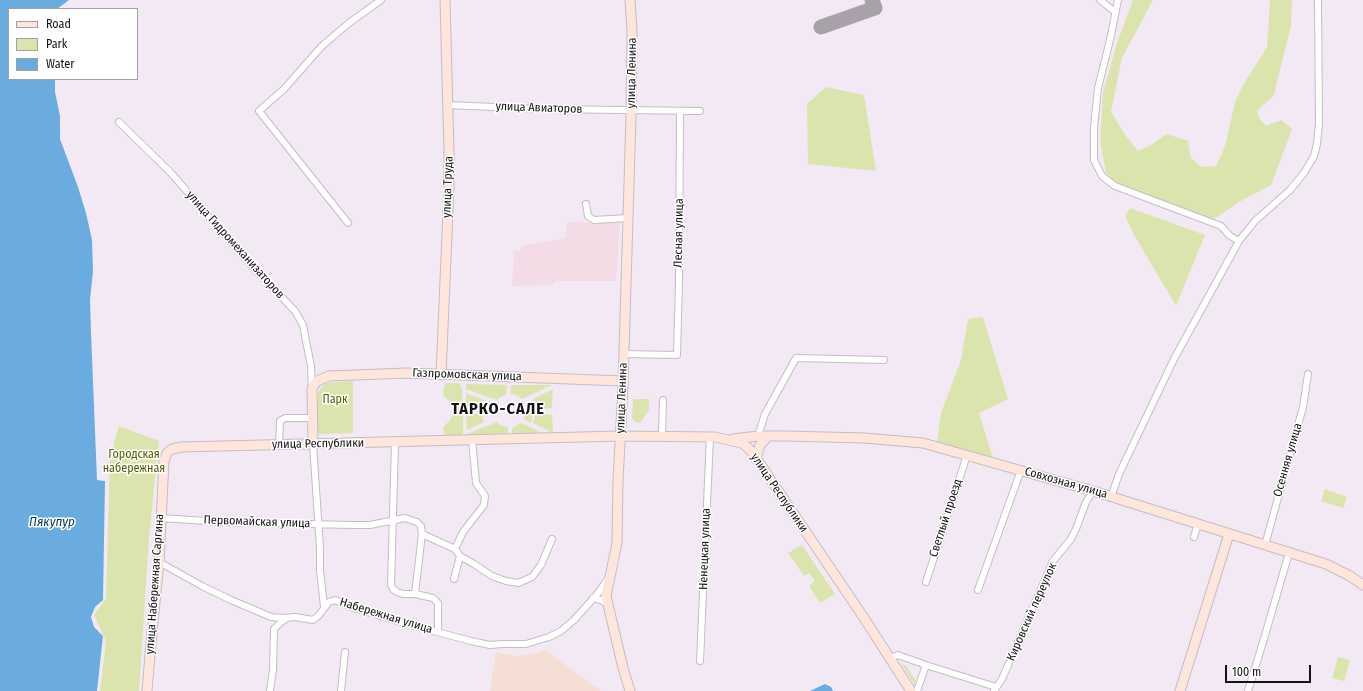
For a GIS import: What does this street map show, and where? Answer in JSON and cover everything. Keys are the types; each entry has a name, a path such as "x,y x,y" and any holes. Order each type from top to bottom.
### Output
{"street":[{"path":"348,222 259,111 284,89 322,46 349,23 381,0"},
{"name":"улица Труда","path":"441,375 449,187 445,0"},
{"name":"улица Ленина","path":"630,0 632,31 631,111 617,543 613,567 606,589 607,604 630,691"},
{"path":"1100,0 1115,12"},
{"path":"1118,0 1098,88 1094,128 1094,160 1102,176 1115,186 1221,226 1230,236 1239,240"},
{"path":"1111,497 1119,474 1174,359 1239,240 1255,221 1290,190 1304,173 1314,156 1319,124 1318,0"},
{"name":"улица Авиаторов","path":"447,105 631,111 700,111"},
{"name":"Лесная улица","path":"624,354 676,355 679,281 680,111"},
{"name":"улица Гидромеханизаторов","path":"119,122 171,173 253,267 294,311 303,325 311,366 312,388"},
{"path":"586,204 588,216 594,220 628,218"},
{"path":"758,436 765,414 796,358 884,360"},
{"name":"Газпромовская улица","path":"311,373 329,376 407,373 623,382"},
{"name":"Осенняя улица","path":"1265,545 1303,407 1308,374"},
{"path":"324,607 320,570 320,548 313,444 312,388 317,381 329,376"},
{"path":"662,436 663,400"},
{"path":"279,445 280,420 285,418 312,418"},
{"name":"улица Республики","path":"167,453 172,448 182,447 621,436 710,436 742,443 752,452 911,691"},
{"name":"Ненецкая улица","path":"700,661 710,436"},
{"path":"756,459 760,445 768,436"},
{"name":"Совхозная улица","path":"730,440 768,436 864,438 923,442 1093,491 1326,564 1350,576 1363,585"},
{"path":"455,549 463,532 484,505 485,496 476,483 472,440"},
{"path":"395,442 391,585 393,589 403,594 415,594 433,598 438,603 438,632"},
{"name":"улица Набережная Саргина","path":"147,691 159,562 164,461 167,453"},
{"name":"Светлый проезд","path":"926,582 967,455"},
{"path":"978,590 1021,470"},
{"name":"Кировский переулок","path":"995,689 1002,680 1053,561 1071,539 1086,502 1093,491"},
{"name":"Первомайская улица","path":"160,518 222,522 353,525 393,521 399,519 412,520 421,526 422,534"},
{"path":"1194,537 1198,524"},
{"path":"415,594 422,534 455,549 460,556 492,576 518,583 532,577 542,565 552,539"},
{"path":"1180,691 1229,534"},
{"path":"1248,691 1289,552"},
{"path":"454,579 460,556"},
{"name":"Набережная улица","path":"159,562 202,586 271,617 295,617 313,620 329,602 335,600 341,604 438,632"},
{"name":"улица Ленина","path":"438,632 471,642 490,645 526,644 549,637 561,631 574,620 609,577"},
{"path":"593,598 601,600 607,604"},
{"path":"270,691 273,670 274,629 274,622 271,617"},
{"path":"274,629 288,618"},
{"path":"341,691 345,652"},
{"path":"890,658 898,655 995,689"},
{"path":"918,691 926,665"}],"shaded area":[{"path":"620,221 616,281 556,281 553,285 512,286 514,251 520,251 521,246 565,238 567,222"},
{"path":"545,650 601,691 490,691 496,652 516,656"}],"green space":[{"path":"1133,0 1153,0 1122,58 1111,112 1126,136 1138,151 1151,145 1167,134 1188,141 1191,158 1201,167 1216,166 1226,143 1235,102 1243,85 1267,47 1270,0 1292,0 1291,26 1274,95 1257,111 1259,118 1266,126 1281,120 1292,129 1271,185 1239,202 1211,221 1118,187 1106,173 1100,141 1103,92 1117,43"},
{"path":"826,87 864,95 876,171 808,164 807,104"},
{"path":"1130,208 1205,235 1176,306 1133,233 1125,216"},
{"path":"983,317 1008,399 979,413 993,458 937,442 941,413 961,360 968,319"},
{"name":"Парк","path":"353,381 353,433 319,434 318,392 325,383"},
{"path":"445,383 459,383 462,388 463,410 454,410 452,404 443,395"},
{"path":"466,384 507,385 506,395 497,400 466,389"},
{"path":"511,385 552,385 522,399 511,394"},
{"path":"553,389 552,408 536,409 533,399"},
{"path":"466,393 484,400 482,409 466,409"},
{"path":"633,399 649,399 649,410 640,423 635,422 632,418"},
{"path":"526,412 533,412 531,423 524,419"},
{"path":"536,413 552,415 553,433 533,423"},
{"path":"453,414 463,414 463,434 460,438 445,438 443,427 450,420"},
{"path":"466,414 482,414 484,422 467,430"},
{"path":"497,422 502,426 508,427 508,436 467,437 467,434"},
{"path":"521,423 548,436 512,436 512,428"},
{"name":"Городская набережная","path":"119,426 159,441 149,538 139,691 100,691 106,641 94,615 106,598 110,458"},
{"path":"1325,489 1347,497 1343,508 1321,501"},
{"path":"802,545 835,594 820,603 809,586 815,581 809,573 804,576 788,553"},
{"path":"1338,657 1350,660 1344,681 1332,678"},
{"path":"901,663 906,666 916,681 915,685"}],"water":[{"name":"Пякупур","path":"0,0 69,0 58,8 8,8 8,80 55,80 55,92 60,116 60,139 78,187 92,240 93,271 90,300 97,480 105,481 103,600 95,607 91,617 94,627 103,636 97,691 0,691"},
{"path":"825,684 831,687 833,691 810,691"}],"taxiway":[{"path":"821,27 875,8 872,0"}],"district":[{"name":"ТАРКО-САЛЕ","path":"498,410"}]}
